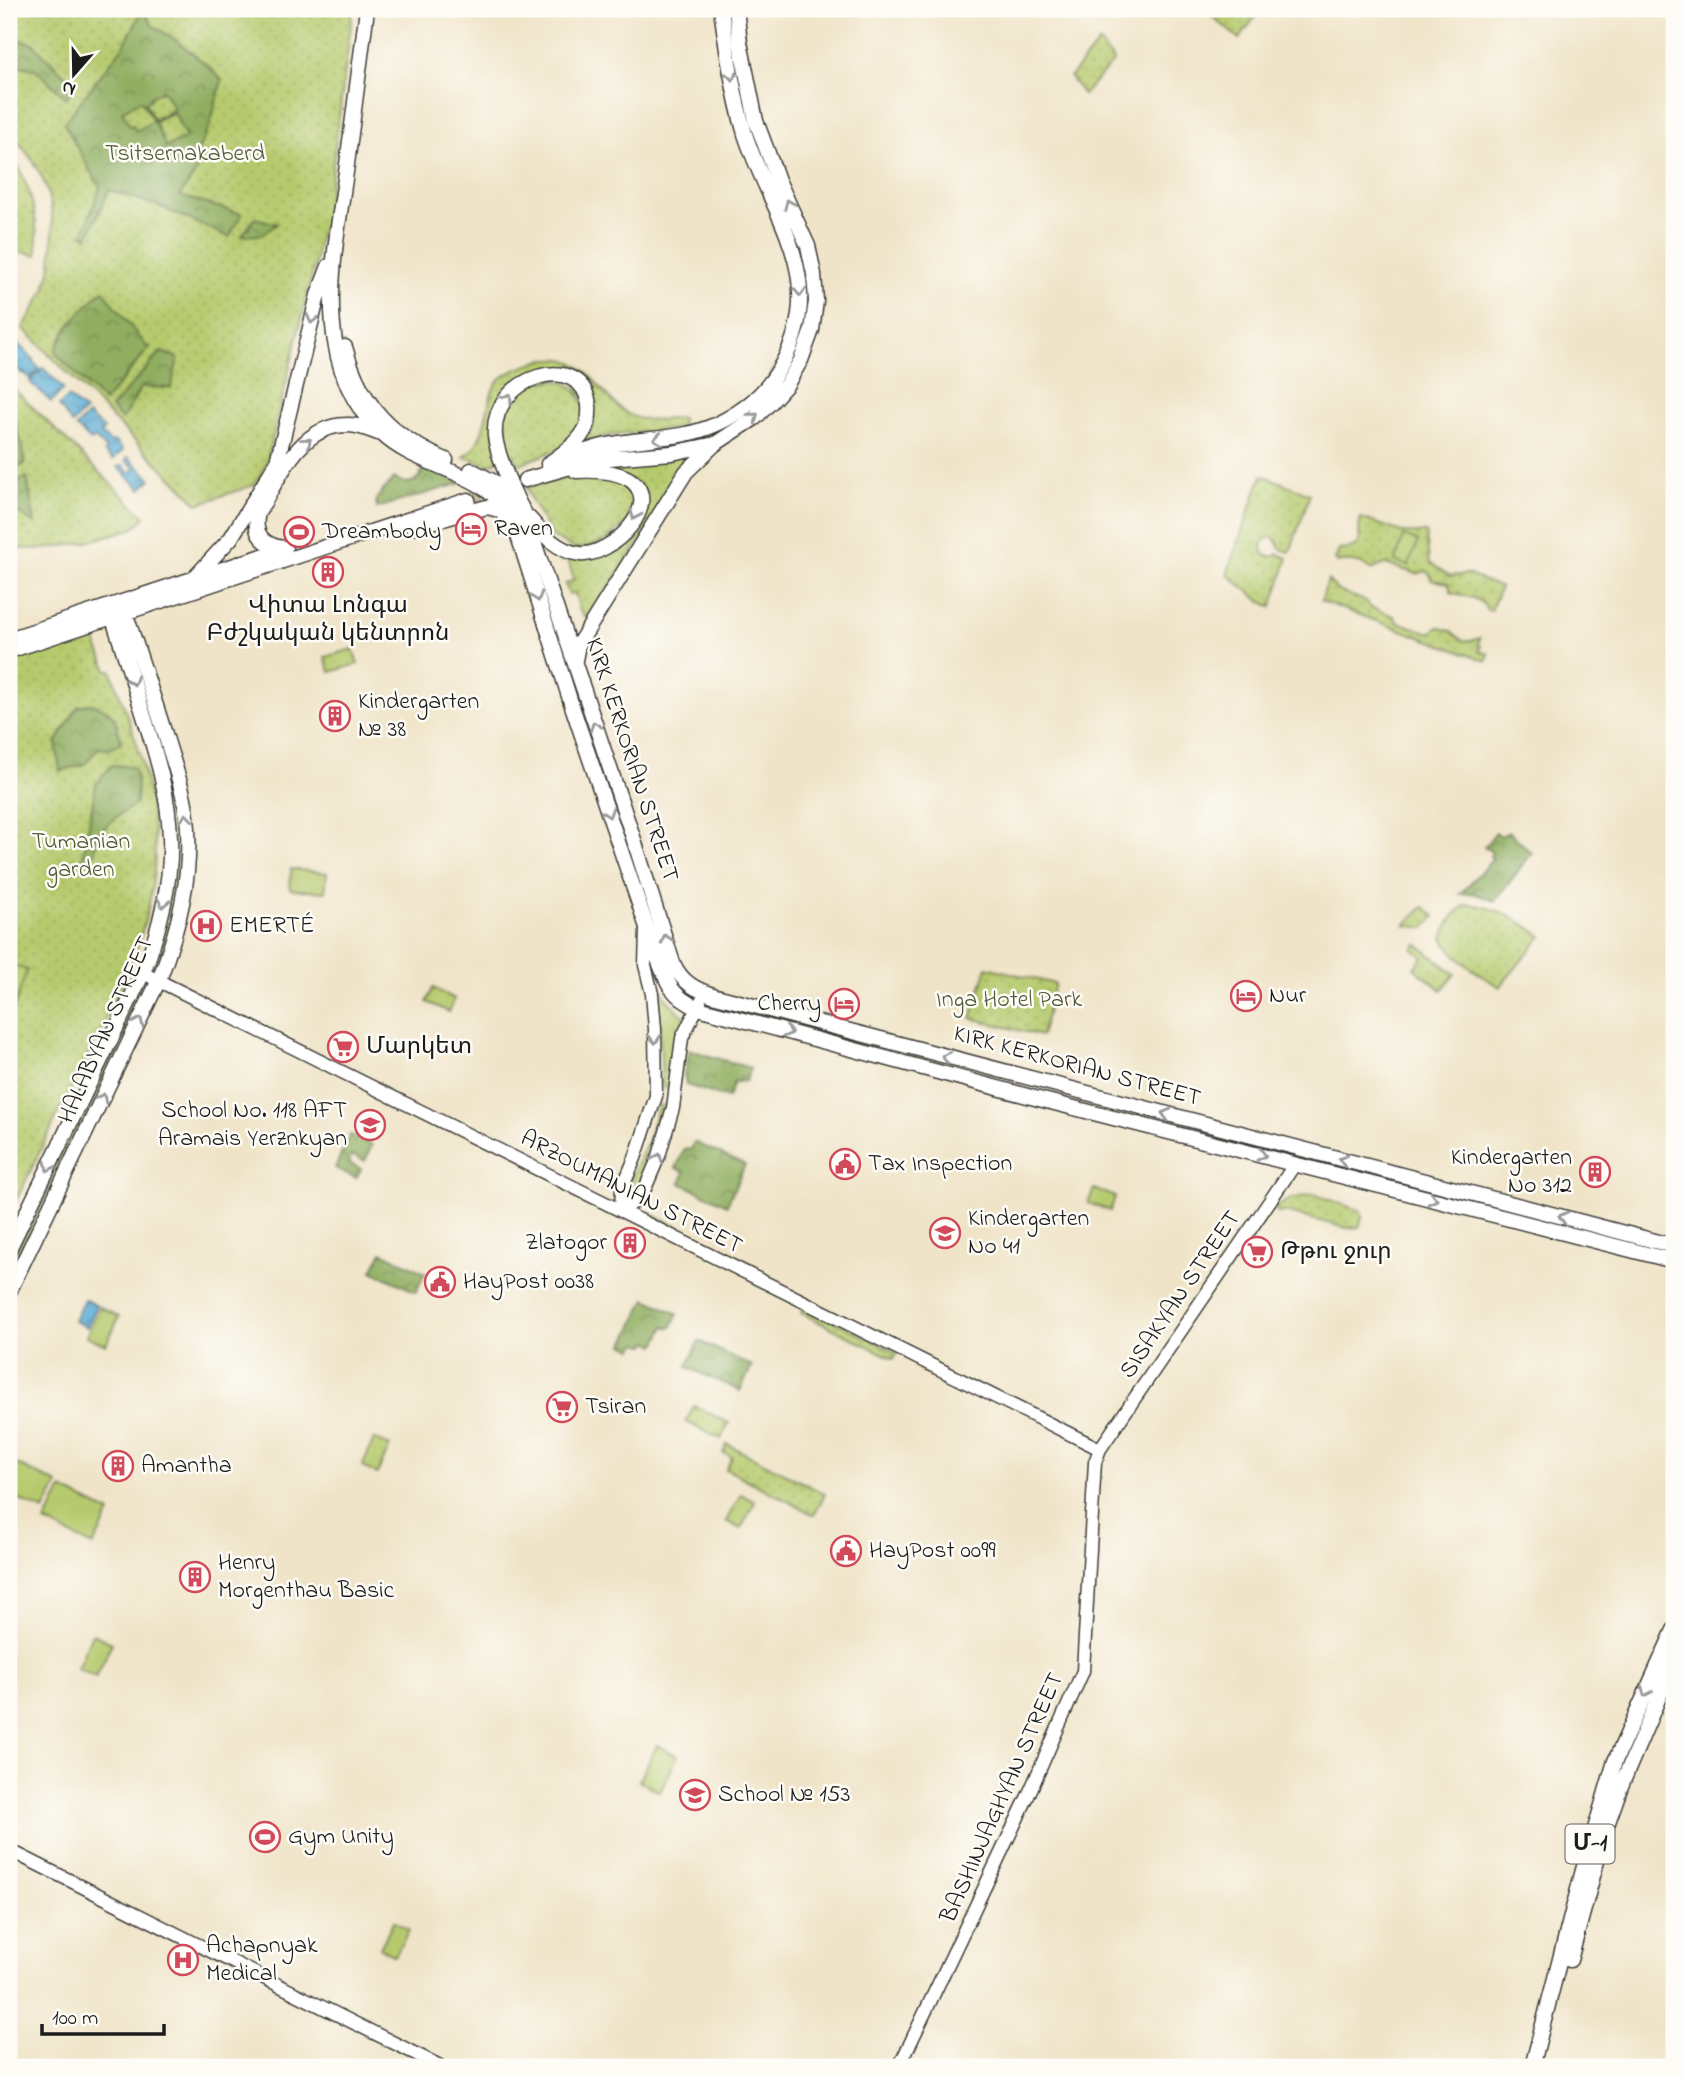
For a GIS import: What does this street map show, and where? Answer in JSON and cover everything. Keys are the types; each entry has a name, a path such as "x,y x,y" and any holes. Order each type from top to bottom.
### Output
{"main road":[{"path":"367,9 334,255 331,313 337,354 357,405 382,434"},
{"path":"375,9 342,262 340,303 345,350 363,394 387,424 414,445 489,479 515,497"},
{"path":"575,661 578,645 686,472 715,444 755,418 787,384 801,360 811,330 816,302 808,246 778,180 756,121 721,9"},
{"path":"523,476 603,445 674,437 719,423 758,397 775,377 790,349 801,313 799,272 790,241 765,184 738,107 733,43 736,9"},
{"path":"194,579 231,538 276,462 318,295 334,255"},
{"path":"515,497 495,435 500,409 508,394 523,382 540,375 560,375 573,380 584,391 588,401 589,418 583,434 551,467"},
{"path":"287,548 266,543 257,529 256,521 258,513 292,456 306,440 324,429 347,425 382,434"},
{"name":"KIRK KERKORIAN STREET","path":"382,434 410,454 474,481 506,506 512,517 572,706 656,954 672,990 680,998 698,1008 1035,1098 1674,1261"},
{"path":"551,467 598,459 672,453 715,444"},
{"path":"524,512 553,543 580,554 603,550 617,540 636,519 640,496 636,486 628,478 598,470 551,467"},
{"path":"9,639 116,609 249,571 467,495 287,548 194,579 116,609 9,651"},
{"name":"KIRK KERKORIAN STREET","path":"515,497 524,512 575,661 673,963 687,983 703,992 1674,1246"},
{"path":"249,571 304,560 482,507 499,510 516,532"},
{"name":"HALABYAN STREET","path":"9,1249 143,973 152,949 167,880 170,839 167,800 116,609"},
{"name":"HALABYAN STREET","path":"9,1292 159,980 182,908 188,849 187,818 178,777 116,609"},
{"path":"621,1211 622,1189 656,1096 653,1006 645,965 646,922"},
{"name":"ARZOUMANIAN STREET","path":"143,973 1100,1448"},
{"path":"621,1211 644,1192 659,1156 673,1108 682,1038 703,992"},
{"name":"SISAKYAN STREET","path":"1100,1448 1295,1164"},
{"name":"BASHINJAGHYAN STREET","path":"899,2067 1028,1796 1083,1671 1095,1462 1100,1448"},
{"name":"Մ-1","path":"1532,2067 1583,1870 1615,1761 1674,1630"},
{"name":"Մ-1","path":"1542,2067 1606,1828 1674,1662"},
{"path":"9,1850 442,2067"}],"green space":[{"name":"Tsitsernakaberd","path":"9,9 353,9 326,218 318,242 266,465 254,485 198,504 23,328 47,286 53,231 49,196 43,180 35,164 9,132"},
{"path":"143,9 152,25 173,38 222,80 210,125 196,155 196,172 180,196 242,214 229,237 156,205 109,190 88,237 83,235 100,188 64,123 124,45","holes":["163,90 174,109 154,120 145,103","141,100 153,121 136,131 122,111","174,112 186,138 166,147 154,121"]},
{"path":"1204,9 1261,9 1239,39"},
{"path":"9,38 32,43 75,85 66,98 35,69 9,64"},
{"path":"1099,42 1114,61 1083,95 1070,77"},
{"path":"738,52 806,261 810,312 799,351 776,388 761,404 727,430 690,445 588,459 752,409 805,314 742,105 732,53"},
{"path":"10,152 32,201 37,255 9,250"},
{"path":"255,218 277,224 261,235 242,236"},
{"path":"103,290 146,346 150,347 104,402 55,353 69,326"},
{"path":"161,352 178,358 171,388 141,387 122,420 111,408"},
{"path":"545,359 564,359 576,364 628,414 647,419 682,418 681,428 606,436 585,442 594,420 570,373 503,393 498,461 489,465 464,457 480,437 497,383 513,371"},
{"path":"557,380 570,385 578,393 584,407 583,422 564,447 518,465 514,454 506,456 500,438 506,406 530,384"},
{"path":"9,384 145,517 134,528 87,542 44,549 9,548"},
{"path":"9,401 25,464 9,472"},
{"path":"702,450 587,619 580,611 575,593 569,594 565,584 574,580 568,560 560,561 557,557 632,531 640,484 588,467"},
{"path":"426,469 462,483 377,508 376,499 394,478 403,482 415,481"},
{"path":"1262,475 1310,494 1290,552 1280,549 1277,541 1271,537 1262,544 1263,553 1267,556 1278,554 1288,558 1272,607 1227,574"},
{"path":"591,476 612,478 626,484 633,496 633,518 597,547 573,548 552,537 526,487"},
{"path":"27,477 35,524 9,507 9,486"},
{"path":"1361,518 1405,533 1426,533 1429,562 1450,576 1467,574 1500,587 1491,611 1476,599 1451,592 1448,583 1431,580 1426,571 1417,574 1385,564 1371,570 1355,562 1338,563 1335,560 1339,550 1358,544"},
{"path":"1404,536 1418,541 1408,566 1395,561"},
{"path":"1328,580 1338,591 1366,601 1370,607 1394,616 1397,622 1430,633 1438,627 1451,631 1462,640 1480,638 1479,651 1489,654 1486,661 1321,601"},
{"name":"Tumanian garden","path":"93,635 107,670 111,670 142,762 154,835 153,881 138,943 115,1002 9,1215 9,774 14,772 9,767 9,661"},
{"path":"353,649 358,664 330,672 325,657"},
{"path":"92,704 106,710 114,718 121,743 109,749 98,748 85,764 60,771 56,743 78,706"},
{"path":"112,765 133,767 137,779 136,804 116,817 97,835 94,855 82,863 96,784"},
{"path":"1496,832 1501,836 1509,832 1532,853 1495,901 1473,893 1460,894 1493,859 1490,856 1492,852 1484,847"},
{"path":"291,869 327,873 325,892 290,889"},
{"path":"1467,904 1507,915 1542,936 1500,987 1461,960 1443,938 1452,918"},
{"path":"1424,907 1435,916 1425,928 1405,925 1420,909"},
{"path":"1417,944 1455,974 1442,990 1414,968 1423,957 1413,949"},
{"path":"9,964 27,970 9,1023"},
{"name":"Inga Hotel Park","path":"987,967 1055,984 1041,1036 971,1018"},
{"path":"658,984 668,1001 688,1020 670,1089 664,1088 662,1084"},
{"path":"433,988 455,999 449,1012 427,1002"},
{"path":"138,1002 119,1049 9,1272 9,1264 83,1106"},
{"path":"690,1050 750,1068 746,1081 734,1082 728,1098 686,1085 684,1073"},
{"path":"660,1105 666,1106 666,1112 658,1146 641,1188 630,1198 626,1191"},
{"path":"350,1135 372,1145 365,1161 352,1155 349,1163 361,1169 356,1178 335,1168"},
{"path":"694,1142 745,1165 727,1205 680,1183 685,1172 676,1168 685,1148 691,1150"},
{"path":"1094,1189 1115,1197 1110,1211 1088,1203"},
{"path":"1313,1194 1361,1211 1359,1227 1347,1228 1276,1211 1277,1207 1290,1199"},
{"path":"648,1212 754,1265 752,1269 642,1215"},
{"path":"382,1252 425,1273 416,1292 372,1271"},
{"path":"646,1299 678,1314 671,1328 665,1326 656,1345 648,1341 646,1345 638,1343 633,1349 624,1344"},
{"path":"805,1306 897,1353 894,1359 801,1313"},
{"path":"100,1307 119,1317 106,1345 86,1336"},
{"path":"699,1341 752,1366 740,1391 687,1367"},
{"path":"694,1406 729,1423 721,1439 686,1422"},
{"path":"374,1439 390,1446 377,1474 362,1467"},
{"path":"727,1444 825,1494 814,1515 726,1469 732,1457 723,1453"},
{"path":"16,1464 58,1484 44,1511 9,1495 9,1479"},
{"path":"62,1489 110,1513 93,1546 45,1522"},
{"path":"741,1494 755,1502 741,1529 726,1521"},
{"path":"92,1634 112,1643 96,1677 77,1668"},
{"path":"657,1745 678,1756 660,1792 639,1781"},
{"path":"394,1921 409,1930 395,1956 380,1948"}],"water":[{"path":"18,344 40,369 30,379 9,361 9,353"},
{"path":"43,368 64,389 51,402 30,382"},
{"path":"68,397 85,411 72,424 59,406"},
{"path":"88,415 104,429 101,434 123,450 113,460 95,438 91,441 76,427"},
{"path":"128,457 151,479 141,489 118,467 123,465 128,472 134,470 126,461"},
{"path":"84,1299 97,1306 87,1327 74,1321"}],"tunnel":[{"path":"468,500 525,480"}],"place":[{"name":"Raven","path":"471,529"},
{"name":"Dreambody","path":"299,532"},
{"name":"Վիտա Լոնգա Բժշկական կենտրոն","path":"328,572"},
{"name":"Kindergarten № 38","path":"335,716"},
{"name":"EMERTÉ","path":"206,926"},
{"name":"Nur","path":"1246,996"},
{"name":"Cherry","path":"844,1004"},
{"name":"Մարկետ","path":"343,1047"},
{"name":"School No. 118 AFT Aramais Yerznkyan","path":"370,1125"},
{"name":"Tax Inspection","path":"845,1164"},
{"name":"Kindergarten No 312","path":"1595,1172"},
{"name":"Kindergarten No 41","path":"945,1233"},
{"name":"Zlatogor","path":"630,1243"},
{"name":"Թթու ջուր","path":"1257,1252"},
{"name":"HayPost 0038","path":"440,1282"},
{"name":"Tsiran","path":"562,1407"},
{"name":"Amantha","path":"118,1466"},
{"name":"HayPost 0099","path":"846,1551"},
{"name":"Henry Morgenthau Basic","path":"195,1577"},
{"name":"School № 153","path":"695,1795"},
{"name":"Gym Unity","path":"265,1837"},
{"name":"Achapnyak Medical","path":"183,1960"}]}
